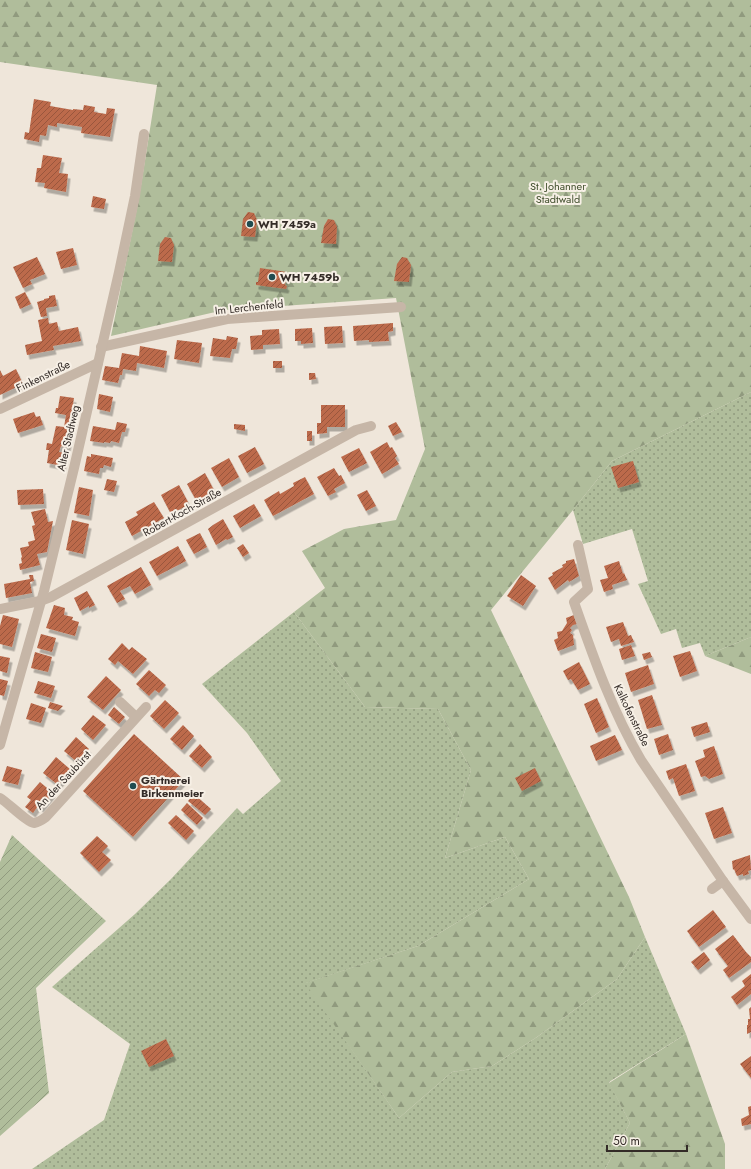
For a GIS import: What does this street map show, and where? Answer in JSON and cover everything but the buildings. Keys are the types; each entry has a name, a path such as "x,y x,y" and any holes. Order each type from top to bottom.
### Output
{"street":[{"name":"Alter Stadtweg","path":"0,745 40,601 74,468 135,196 144,134"},
{"name":"Im Lerchenfeld","path":"101,347 226,319 401,307"},
{"name":"Finkenstraße","path":"0,409 98,363"},
{"name":"Robert-Koch-Straße","path":"0,609 40,601 64,590 356,430 371,426"},
{"name":"Kalkofenstraße","path":"578,545 588,589 574,602 600,677 638,755 723,881 751,919"},
{"path":"120,702 136,717"},
{"name":"An der Saubürst","path":"0,798 9,803 28,821 33,823 40,821 46,817 146,707"},
{"path":"712,889 723,881"}],"green space":[{"name":"St. Johanner Stadtwald","path":"0,0 751,0 751,392 612,461 491,610 629,897 645,937 617,979 537,1037 492,1066 452,1072 399,1118 305,983 418,946 529,879 505,837 445,858 471,770 438,709 365,707 294,612 325,588 302,551 344,529 396,520 425,449 396,298 224,310 111,336 139,198 157,85 0,62"},
{"path":"751,392 751,637 705,656 700,643 682,648 676,629 661,634 638,584 648,581 632,529 583,544 573,510 612,461"},
{"path":"294,612 365,707 438,709 471,770 445,858 505,837 529,879 418,946 306,983 399,1118 452,1072 492,1066 537,1037 617,979 645,937 686,1034 609,1082 630,1123 605,1169 32,1169 104,1120 130,1044 52,987 135,914 171,879 237,808 243,814 281,781 247,733 202,684"},
{"path":"751,637 751,674 705,656"},
{"path":"12,835 106,921 36,988 49,1093 0,1136 0,862"},
{"path":"686,1034 725,1144 725,1169 605,1169 630,1123 609,1083"}],"place":[{"name":"WH 7459a","path":"250,224"},
{"name":"WH 7459b","path":"272,277"},
{"name":"Gärtnerei Birkenmeier","path":"133,786"}]}
